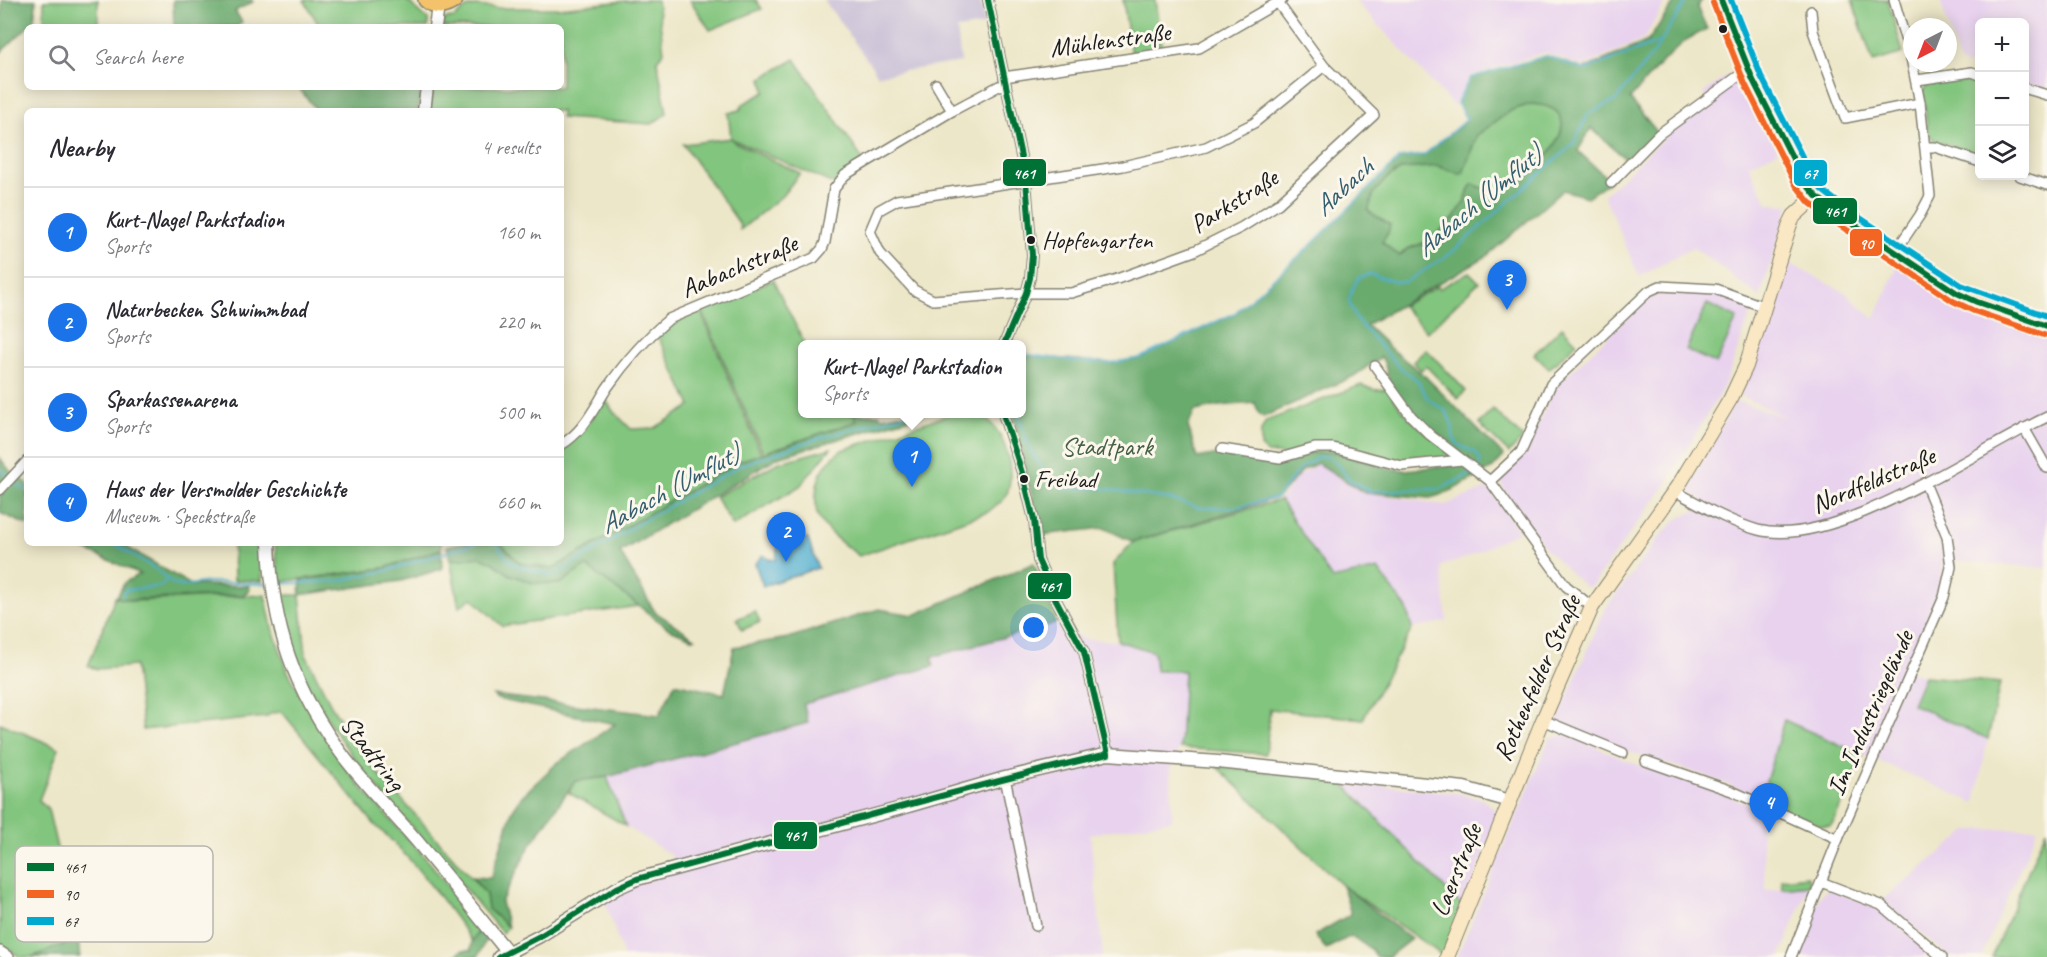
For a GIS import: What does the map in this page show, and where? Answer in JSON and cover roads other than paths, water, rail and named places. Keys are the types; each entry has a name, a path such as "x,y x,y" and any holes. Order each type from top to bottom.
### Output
{"main road":[{"path":"432,3 450,4 455,0"},
{"path":"1721,0 1748,69 1804,182 1816,196 1840,215 1957,292 1977,302 2047,326"},
{"name":"Rothenfelder Straße","path":"1510,801 1542,720 1592,606 1675,491 1731,398 1746,366 1790,224 1794,216 1816,196"},
{"name":"Laerstraße","path":"1447,957 1510,801"}],"street":[{"path":"988,0 1026,180 1032,255 1026,293 1006,340"},
{"path":"1894,0 1903,31"},
{"path":"1026,293 933,300 914,290 880,253 870,231 879,210 897,200 1123,165 1206,147 1254,123 1324,66 1280,1"},
{"name":"Mühlenstraße","path":"1005,81 1199,48 1280,1"},
{"path":"432,3 435,24"},
{"path":"1812,11 1813,31 1845,118 1920,103"},
{"name":"Parkstraße","path":"1026,293 1071,292 1128,275 1194,251 1242,227 1278,204 1374,115 1324,66"},
{"path":"1611,183 1659,134 1748,69"},
{"path":"1896,252 1920,215 1929,196 1926,147 1915,72"},
{"path":"1917,80 1975,73"},
{"name":"Aabachstraße","path":"564,443 580,430 607,389 651,334 669,319 814,258 825,242 832,199 838,182 854,169 1005,81"},
{"path":"936,84 952,111"},
{"path":"2029,89 2047,95"},
{"path":"424,108 426,90"},
{"path":"1926,147 1935,147 1975,160"},
{"path":"2029,179 2047,185"},
{"path":"1490,481 1521,452 1551,384 1649,291 1660,286 1714,289 1765,307"},
{"path":"1375,366 1411,416 1430,435 1490,481 1566,586 1592,606"},
{"name":"Nordfeldstraße","path":"1675,491 1758,530 1781,533 1814,530 1853,516 1925,483 2047,417"},
{"path":"1005,418 1034,520 1038,560 1054,598 1084,652 1108,754"},
{"path":"2024,428 2047,468"},
{"path":"1222,449 1280,458 1315,448 1333,448 1402,466 1462,460"},
{"path":"3,487 24,464"},
{"name":"Im Industriegelände","path":"1791,957 1838,839 1944,597 1952,567 1947,536 1925,483"},
{"name":"Stadtring","path":"268,546 273,603 283,644 293,669 324,729 345,758 415,839 509,956"},
{"path":"1542,720 1623,753"},
{"name":"Rothenfelder Straße","path":"509,956 617,888 637,879 1005,778 1108,754 1218,762 1464,788 1510,801"},
{"path":"1646,761 1732,791 1838,839"},
{"path":"1005,778 1036,926"},
{"path":"1821,882 1881,905 1942,957"},
{"path":"0,951 9,957"}],"water":[{"path":"796,535 808,539 818,568 763,586 755,564 763,555 776,560 778,542"}],"waterway":[{"name":"Aabach (Umflut)","path":"1478,468 1481,461 1475,452 1460,446 1453,437 1452,424 1446,411 1428,399 1418,381 1398,366 1356,319 1349,302 1352,289 1359,278 1370,274 1395,282 1406,282 1450,254 1574,143 1588,114 1616,100 1655,51 1687,0"},
{"name":"Aabach","path":"1026,355 1111,363 1140,358 1235,313 1309,247 1400,158 1424,155 1467,119 1457,103 1470,78 1547,56 1584,70 1659,42"},
{"name":"Aabach (Umflut)","path":"498,546 515,565 554,576 638,524 741,465 813,440 893,418"},
{"name":"Aabach (Umflut)","path":"1019,418 1030,450 1046,474 1065,489 1101,488 1169,499 1200,508 1238,507 1276,498 1300,469 1318,457 1328,457 1350,480 1370,491 1440,489 1474,472"},
{"name":"Aabach","path":"0,469 8,478"},
{"name":"Aabach (Umflut)","path":"13,482 24,489"},
{"name":"Aabach (Umflut)","path":"118,546 157,570 173,584 182,586 208,582 268,584"},
{"name":"Aabach (Umflut)","path":"276,584 338,581 389,570 466,546"},
{"path":"123,595 125,590 162,586 166,579"}],"place":[{"name":"Hopfengarten","path":"1031,240"},
{"name":"Sparkassenarena","path":"1507,310"},
{"name":"Freibad","path":"1024,479"},
{"name":"Kurt-Nagel Parkstadion","path":"912,487"},
{"name":"Naturbecken Schwimmbad","path":"786,562"},
{"name":"Haus der Versmolder Geschichte","path":"1769,833"}],"park label":[{"name":"Stadtpark","path":"1107,446"}]}
